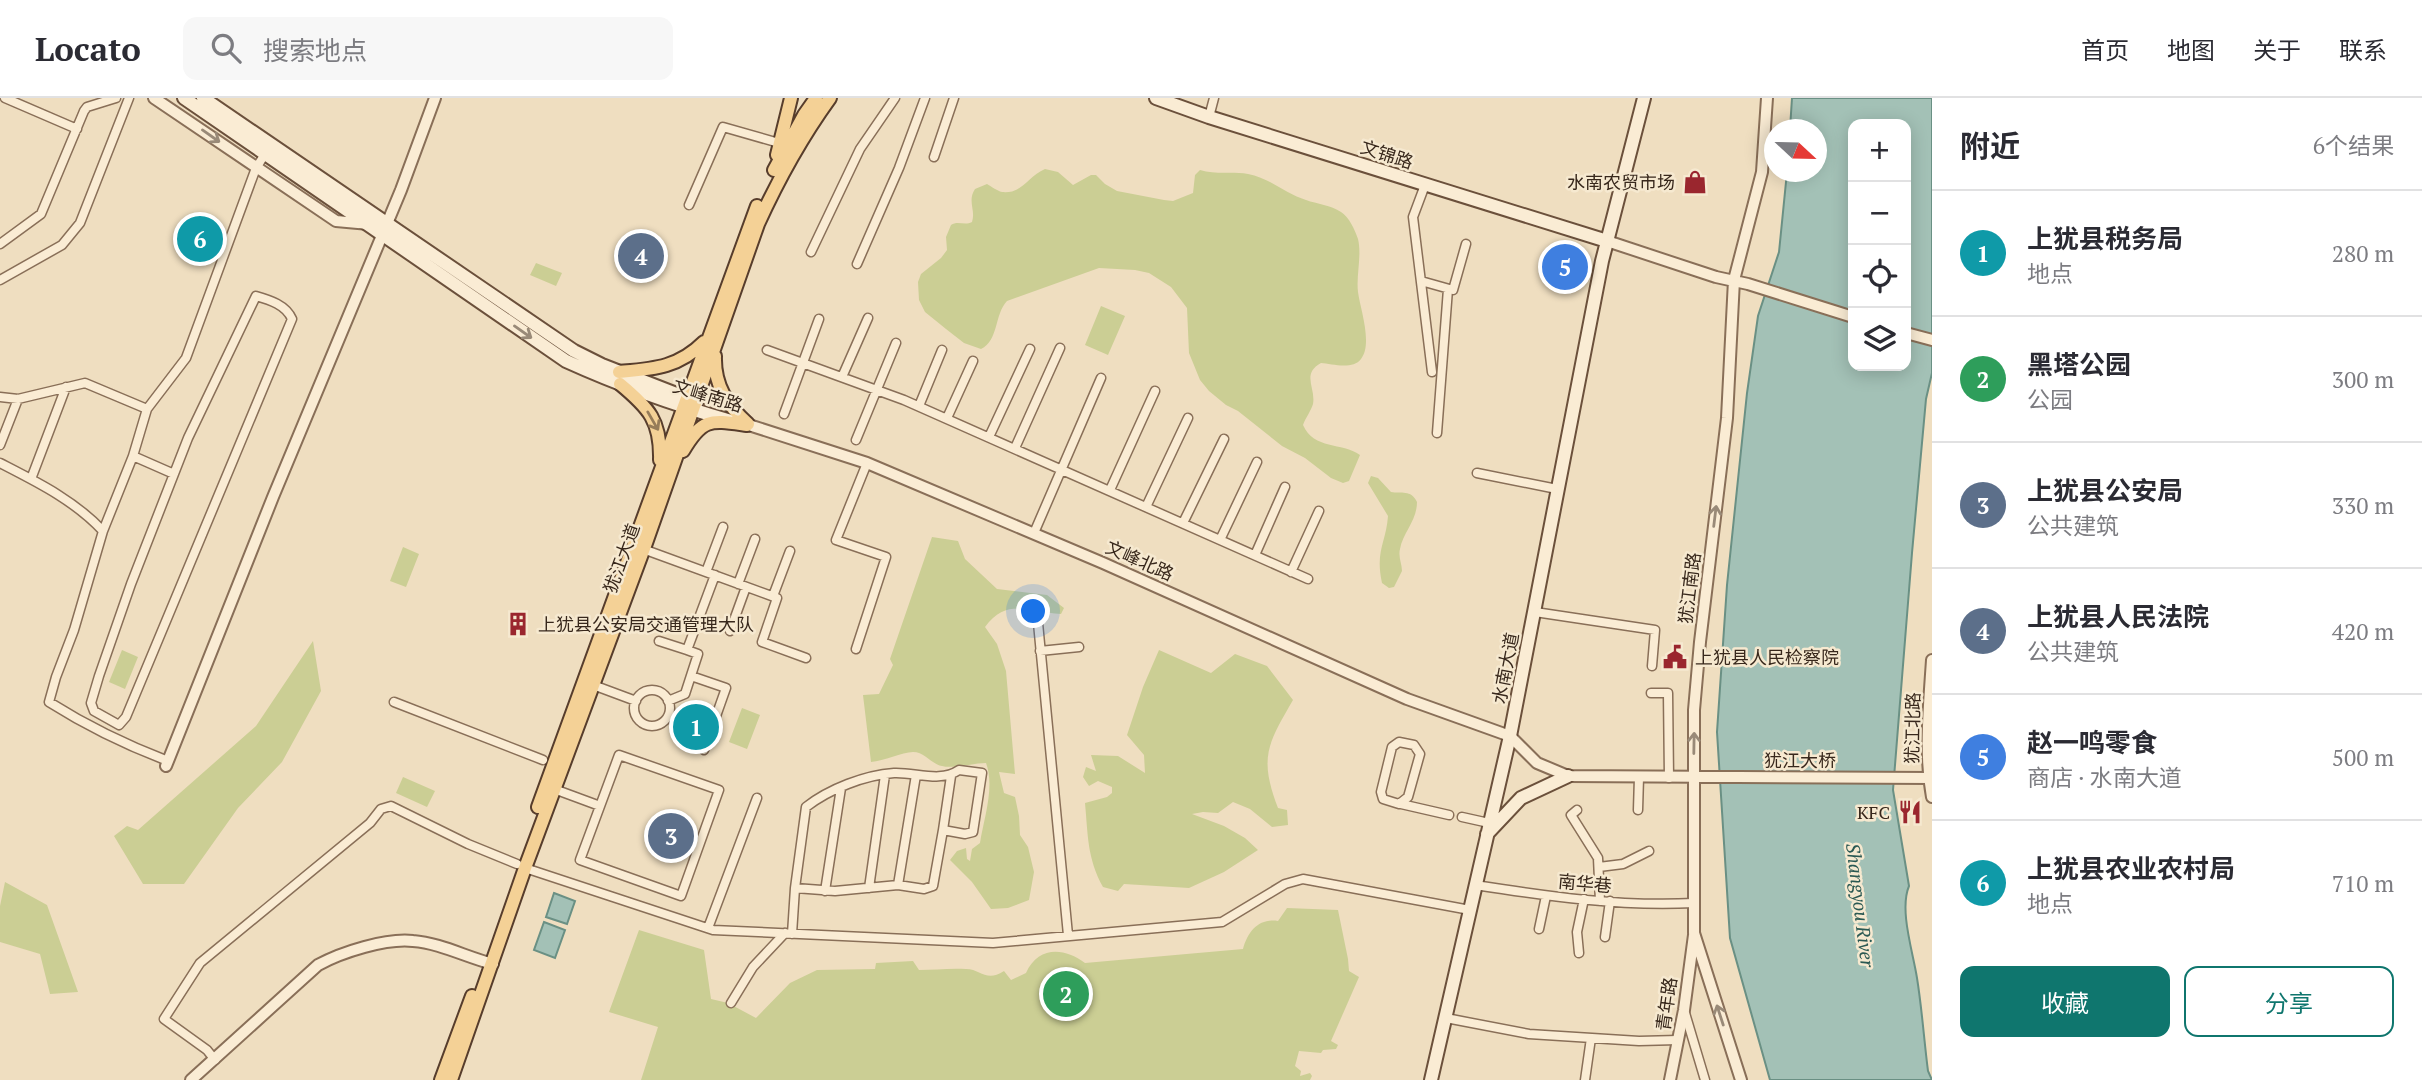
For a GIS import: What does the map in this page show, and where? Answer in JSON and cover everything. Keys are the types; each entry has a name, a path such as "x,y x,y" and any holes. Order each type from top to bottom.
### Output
{"main road":[{"name":"文峰南路","path":"184,98 269,149 385,228 566,361 749,425"},
{"name":"文峰南路","path":"203,98 370,225 385,228"},
{"path":"772,173 790,98"},
{"name":"犹江大道","path":"451,1080 521,866 665,473 750,222 772,173 816,98"},
{"name":"犹江大道","path":"711,342 780,176 830,98"},
{"name":"文锦路","path":"1156,98 1607,241"},
{"name":"水南大道","path":"1431,1080 1510,736 1602,261 1644,98"},
{"path":"665,473 655,421 620,378 661,369 711,342 715,371 723,396 730,408 749,425"},
{"path":"665,473 705,424 716,421 749,425"},
{"name":"犹江大道","path":"521,866 554,789 643,549 665,473"},
{"path":"1488,828 1521,798 1568,776"},
{"name":"犹江大道","path":"441,1080 489,963"}],"street":[{"path":"5,98 77,129"},
{"path":"0,244 41,214 88,107 116,98"},
{"path":"0,280 62,245 80,223 129,98"},
{"path":"154,98 336,221 370,225"},
{"path":"269,149 256,168 186,358 147,409 133,456 103,531 74,630 49,702 126,745 167,763 385,228 435,98"},
{"path":"811,253 860,149 895,98"},
{"path":"857,264 899,168 925,98"},
{"path":"933,157 954,98"},
{"path":"1209,117 1214,98"},
{"name":"犹江南路","path":"1741,1080 1694,933 1694,710 1727,418 1734,280 1762,172 1767,98"},
{"path":"689,205 723,127 779,143"},
{"path":"1425,185 1413,217 1432,372"},
{"path":"1607,241 1716,277 1748,284 1848,315"},
{"path":"1421,281 1453,290 1466,244"},
{"path":"1437,433 1448,289"},
{"path":"256,296 271,300 289,313 292,319 126,717 119,725 94,710 91,703 131,584 174,474 188,438 256,296"},
{"path":"783,414 819,318"},
{"path":"842,377 868,318"},
{"path":"1911,334 1932,340"},
{"path":"856,440 896,343"},
{"path":"1016,448 1060,348"},
{"path":"989,437 1030,349"},
{"path":"767,350 919,406 1308,579"},
{"path":"919,406 942,351"},
{"path":"947,418 973,361"},
{"path":"1034,533 1101,378"},
{"path":"0,397 18,399 85,383 147,409"},
{"path":"31,479 66,387"},
{"path":"1110,490 1155,391"},
{"path":"0,445 18,399"},
{"path":"1146,507 1188,418"},
{"name":"文峰北路","path":"749,425 867,463 1237,621 1407,699 1510,736"},
{"path":"1183,523 1224,439"},
{"path":"133,456 174,474"},
{"path":"1220,540 1257,462"},
{"path":"0,463 52,490 93,520 103,531"},
{"path":"856,649 886,557 836,540 867,463"},
{"path":"1477,473 1557,489"},
{"path":"1255,555 1285,487"},
{"path":"1291,572 1319,511"},
{"path":"687,650 723,527"},
{"path":"730,631 755,539"},
{"path":"643,549 777,598 762,642 806,658"},
{"path":"773,596 790,551"},
{"path":"1535,612 1655,630 1652,666"},
{"path":"1038,623 1068,935"},
{"path":"659,641 698,654 685,694 668,701"},
{"path":"1040,651 1079,647"},
{"name":"犹江北路","path":"1932,660 1928,730 1932,797"},
{"path":"691,676 726,688 705,750"},
{"path":"593,685 636,701"},
{"path":"649,691 658,692 668,701 670,710 666,719 654,726 647,725 638,719 634,709 636,701 649,691"},
{"path":"1651,693 1668,693 1669,778"},
{"path":"394,702 542,760"},
{"path":"1510,736 1537,763 1568,776"},
{"path":"1399,804 1408,797 1420,754 1414,745 1399,742 1392,747 1381,792 1383,799 1399,804 1449,815"},
{"path":"620,755 719,790 681,896 580,860 600,806 620,755"},
{"path":"731,1003 753,967 789,934 806,807 817,799 857,781 885,775 951,776 959,770 982,773 973,832 965,834 943,830"},
{"path":"869,888 885,775"},
{"path":"898,885 916,775"},
{"path":"795,888 825,891 898,885 925,889 933,886 951,776"},
{"name":"犹江大桥","path":"1568,776 1930,778"},
{"path":"1638,810 1639,777"},
{"path":"554,789 600,806"},
{"path":"825,891 841,789"},
{"path":"708,928 757,798"},
{"path":"215,1060 207,1050 164,1019 200,963 370,823 381,809 391,806 468,844 521,866 708,928 993,943 1222,922 1285,884 1303,879 1470,910"},
{"path":"1577,810 1572,815 1598,859 1600,901"},
{"path":"1462,817 1488,828"},
{"path":"1599,867 1623,864 1649,851"},
{"name":"南华巷","path":"1475,885 1600,901 1694,903"},
{"path":"1539,929 1546,896"},
{"path":"1579,953 1577,932 1584,899"},
{"path":"1605,937 1610,901"},
{"name":"青年路","path":"1670,1080 1684,1010 1694,933"},
{"path":"191,1080 318,965 332,957 394,941 413,940 489,963"},
{"path":"1684,1010 1704,1080"},
{"path":"1446,1018 1529,1034 1639,1041 1678,1040"},
{"path":"1585,1080 1591,1038"}],"green space":[{"path":"1045,169 1058,172 1073,185 1096,175 1117,191 1173,201 1193,193 1195,175 1200,170 1248,174 1344,214 1358,239 1358,292 1366,344 1361,359 1353,364 1321,363 1315,367 1310,377 1313,404 1303,425 1308,433 1321,442 1360,455 1349,481 1343,483 1331,478 1305,458 1282,446 1209,391 1200,380 1189,353 1187,308 1171,287 1149,273 1099,268 1007,301 991,340 981,349 964,343 925,312 919,300 918,282 921,274 947,250 946,237 951,225 972,222 972,198 975,189 987,184 996,190 1009,192"},
{"path":"536,263 562,273 556,286 530,275"},
{"path":"1101,306 1125,316 1108,355 1085,345"},
{"path":"1371,476 1378,478 1391,492 1412,495 1417,502 1415,515 1400,549 1402,571 1394,587 1389,588 1382,583 1380,572 1380,555 1388,516 1368,483"},
{"path":"932,537 958,541 965,559 997,589 1047,595 1064,608 1061,614 1010,609 993,618 985,627 997,644 1006,671 1015,774 999,772 1004,793 1015,797 1020,835 1028,847 1034,872 1029,900 1008,908 991,909 972,882 950,860 957,851 966,848 967,859 970,861 972,849 980,843 989,792 986,763 947,767 913,752 871,762 863,695 879,694 893,665 890,659"},
{"path":"403,547 419,554 406,587 390,581"},
{"path":"313,641 321,691 282,762 238,808 184,884 143,884 114,836 127,826 138,830 256,726"},
{"path":"122,650 138,657 125,689 109,682"},
{"path":"1159,650 1211,673 1235,654 1267,666 1293,700 1272,741 1268,764 1272,791 1278,808 1287,810 1288,825 1272,827 1250,809 1233,802 1218,813 1192,814 1224,826 1245,838 1258,850 1224,872 1189,888 1124,884 1118,891 1103,887 1094,866 1089,846 1085,803 1107,797 1112,793 1112,787 1098,781 1089,786 1083,777 1086,767 1096,771 1091,755 1118,756 1145,773 1144,755 1127,735"},
{"path":"742,708 760,715 747,749 729,742"},
{"path":"403,777 435,791 427,807 396,793"},
{"path":"5,882 47,905 78,992 50,994 40,954 0,942 0,906"},
{"path":"1287,908 1338,910 1349,971 1359,977 1331,1041 1338,1045 1336,1049 1323,1050 1321,1053 1299,1051 1295,1066 1301,1071 1300,1076 1310,1073 1310,1080 641,1080 658,1027 609,1012 639,930 704,950 711,999 728,1003 756,1018 790,983 817,970 875,969 876,963 913,961 919,970 966,969 988,976 1004,971 1011,980 1026,973 1037,958 1052,952 1069,954 1085,963 1243,949 1255,927 1265,922 1278,921"}],"water":[{"name":"Shangyou River","path":"1792,98 1932,98 1932,373 1926,399 1893,790 1909,886 1905,907 1908,931 1919,990 1928,1071 1932,1080 1770,1080 1730,938 1717,732 1727,585 1747,393 1758,316 1779,252 1786,182 1827,182 1827,119 1791,119"},
{"path":"554,893 575,901 567,924 546,917"},
{"path":"544,922 565,930 555,958 534,950"}],"place":[{"name":"水南农贸市场","path":"1695,182"},
{"name":"上犹县农业农村局","path":"200,239"},
{"name":"上犹县人民法院","path":"641,256"},
{"name":"赵一鸣零食","path":"1565,267"},
{"name":"上犹县公安局交通管理大队","path":"518,624"},
{"name":"上犹县人民检察院","path":"1675,657"},
{"name":"上犹县税务局","path":"696,727"},
{"name":"KFC","path":"1910,812"},
{"name":"上犹县公安局","path":"671,836"},
{"name":"黑塔公园","path":"1066,994"}]}
